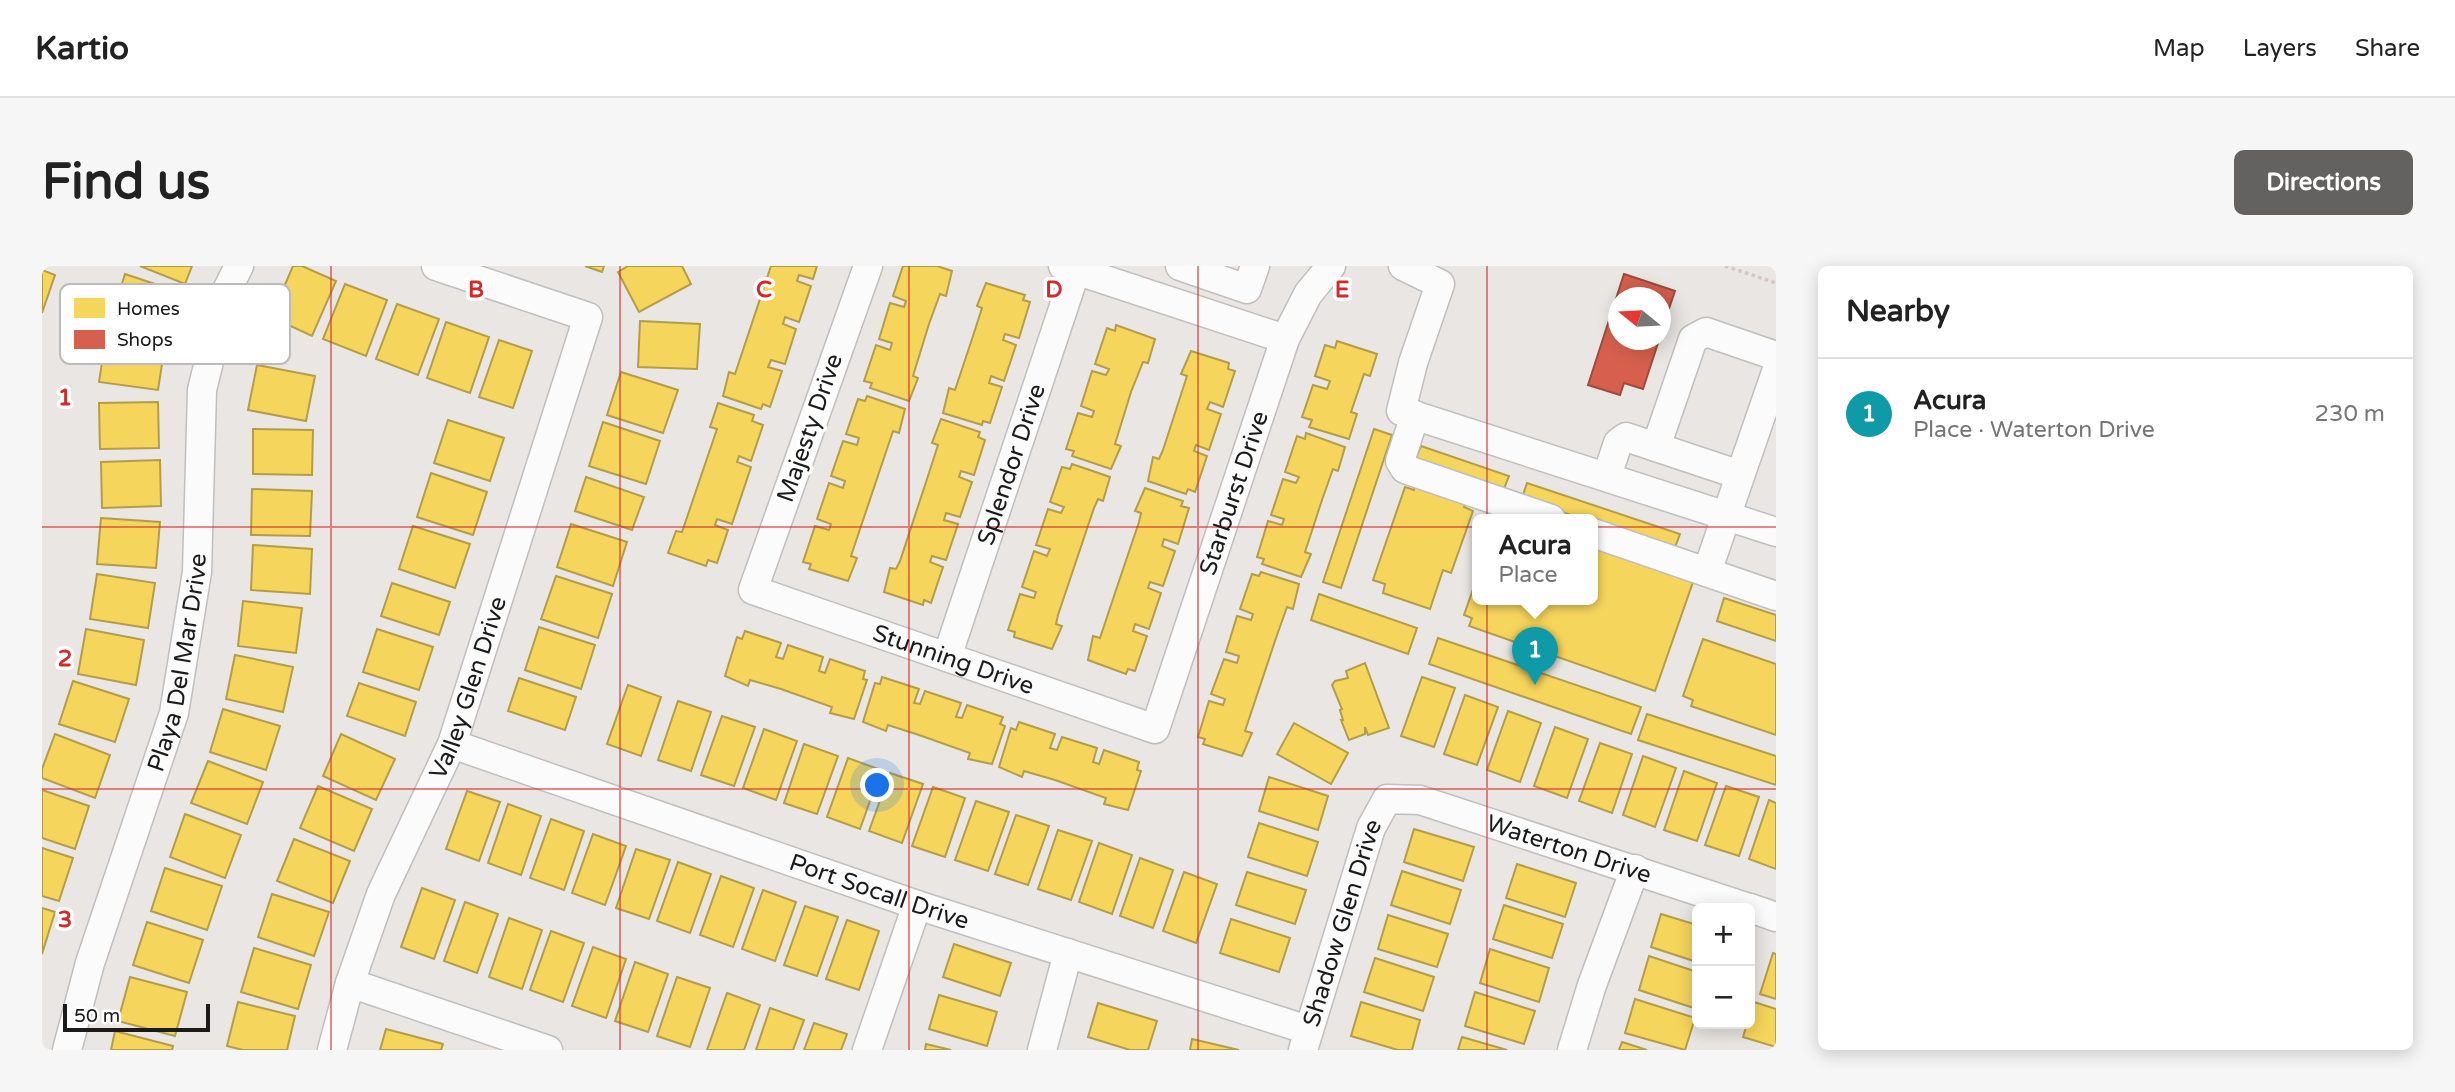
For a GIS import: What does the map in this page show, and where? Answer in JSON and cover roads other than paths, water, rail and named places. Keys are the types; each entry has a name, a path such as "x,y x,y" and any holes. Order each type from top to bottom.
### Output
{"street":[{"name":"Playa Del Mar Drive","path":"230,284 239,266"},
{"name":"Valley Glen Drive","path":"332,1050 350,983 381,894 452,744 589,317 436,266"},
{"name":"Majesty Drive","path":"753,590 868,266"},
{"path":"1181,266 1247,289 1255,266"},
{"name":"Starburst Drive","path":"1154,729 1285,339 1308,294 1331,266"},
{"path":"1403,266 1440,284 1413,363 1401,411 1776,532"},
{"path":"1070,268 1285,339"},
{"name":"Splendor Drive","path":"947,657 1070,268"},
{"path":"1656,447 1693,339 1706,332 1776,355"},
{"name":"Playa Del Mar Drive","path":"68,1050 90,963 174,713 197,572 202,390 208,364"},
{"path":"1707,572 1776,372"},
{"path":"1415,415 1400,461 1405,469 1536,514"},
{"path":"1607,477 1618,443 1626,437 1740,475"},
{"path":"1598,535 1776,596"},
{"name":"Stunning Drive","path":"753,590 1154,729"},
{"name":"Port Socall Drive","path":"452,744 918,905 1068,953 1306,1040"},
{"name":"Waterton Drive","path":"1387,799 1420,800 1734,903"},
{"name":"Shadow Glen Drive","path":"1306,1040 1371,828 1387,799"},
{"path":"1572,1050 1592,985 1635,869"},
{"path":"867,1050 918,905"},
{"name":"Waterton Drive","path":"1755,910 1776,917"},
{"path":"1042,1050 1068,953"},
{"path":"350,983 548,1050"}],"place":[{"name":"Acura","path":"1535,685"}]}
